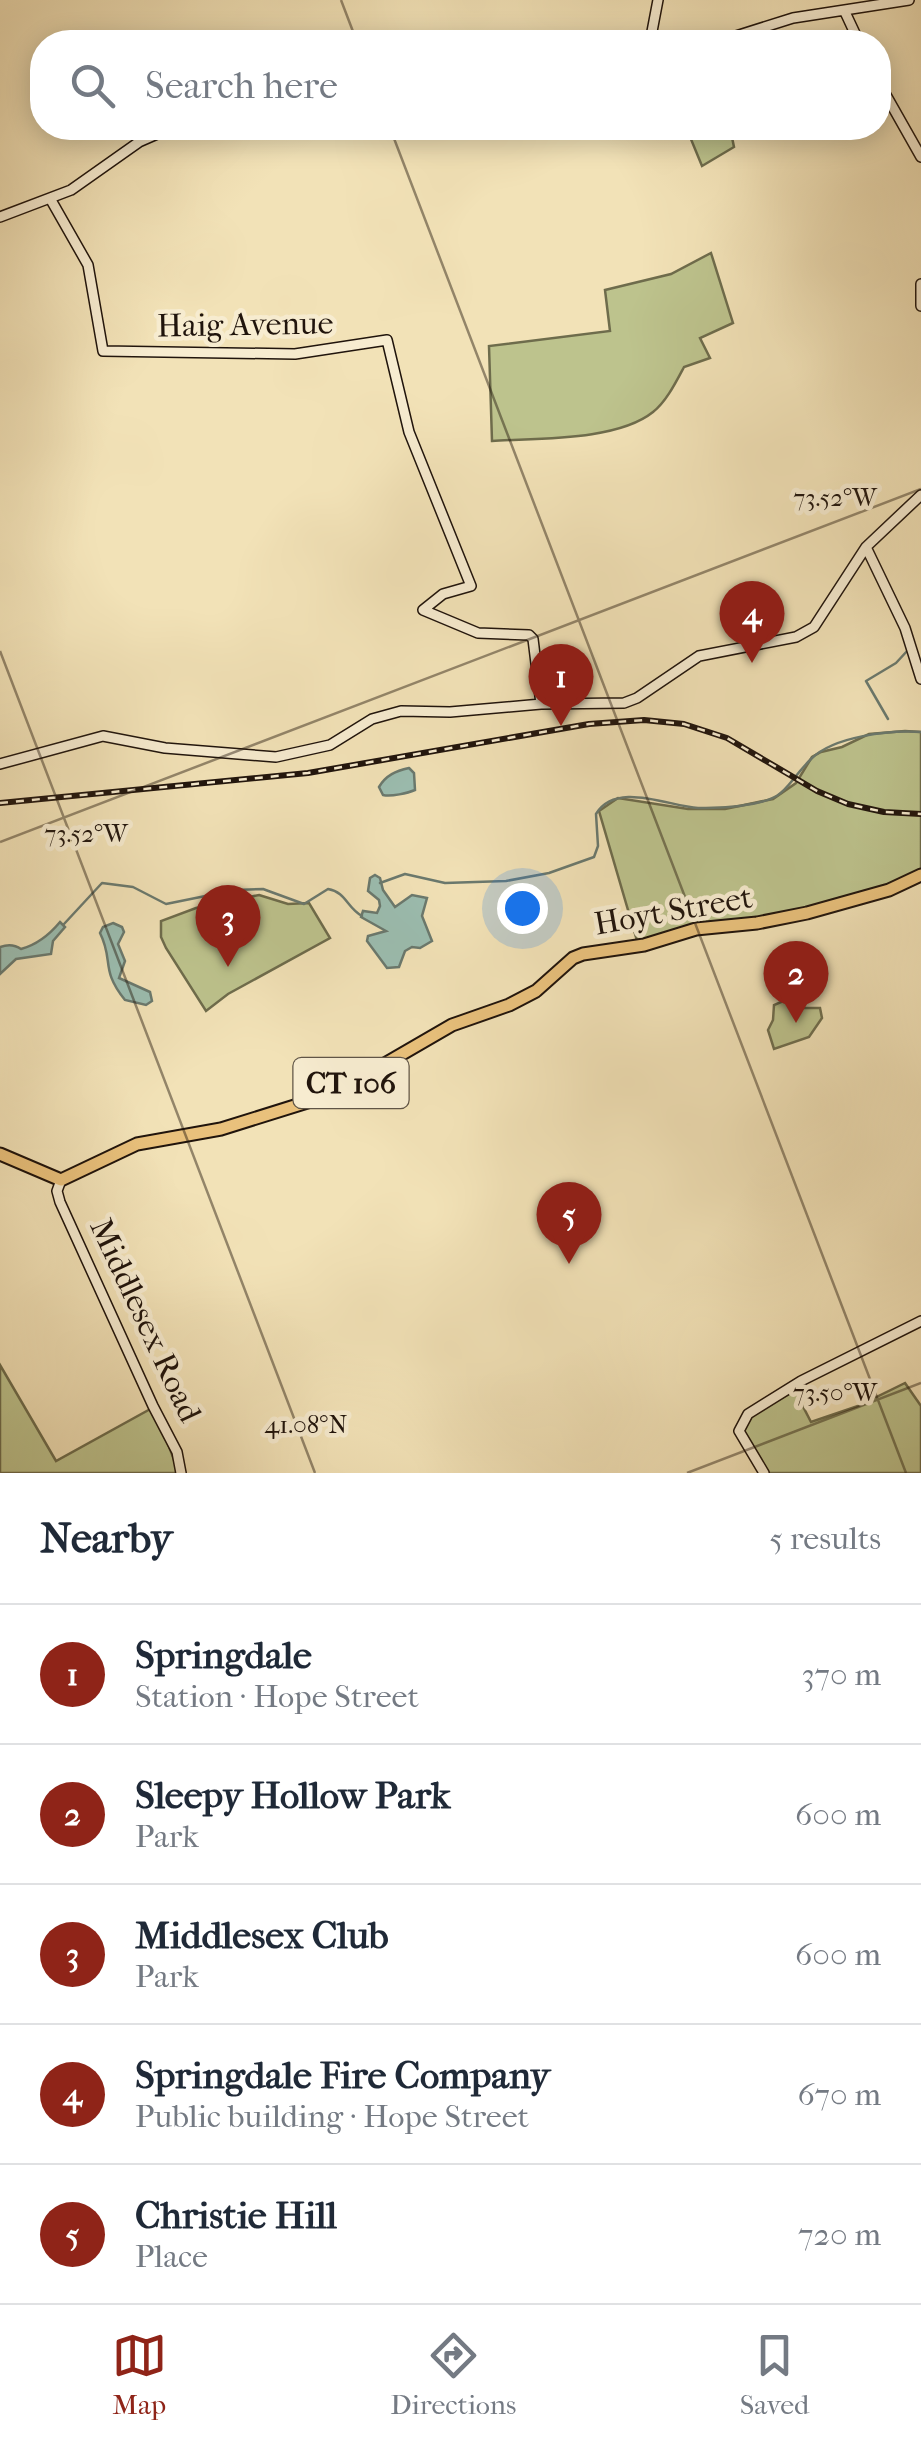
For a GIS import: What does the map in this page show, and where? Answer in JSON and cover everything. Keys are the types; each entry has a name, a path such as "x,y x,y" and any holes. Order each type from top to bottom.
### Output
{"main road":[{"name":"Hoyt Street","path":"59,1186 137,1144 222,1128 334,1094 452,1025 536,991 573,958 583,954 644,945 696,929 807,913 889,890 921,875"},
{"path":"0,1154 59,1186"}],"street":[{"path":"652,30 658,0"},
{"path":"754,30 781,21 910,0"},
{"path":"846,12 854,30"},
{"path":"891,104 921,157"},
{"path":"0,217 51,200 144,140"},
{"name":"Haig Avenue","path":"51,200 88,266 104,352 295,354 386,340 409,432 471,586 443,594 423,610 478,633 533,639 541,704"},
{"path":"921,284 921,306"},
{"path":"0,764 103,736 164,748 276,758 330,745 372,719 402,711 624,703 699,656 805,632 824,617 866,546 921,495"},
{"path":"866,546 905,628 921,679"},
{"name":"Middlesex Road","path":"59,1186 153,1406 177,1452 181,1473"},
{"path":"764,1473 739,1430 748,1414 921,1320"}],"green space":[{"path":"691,140 733,140 734,147 702,166"},
{"path":"711,253 733,323 700,338 710,358 684,367 653,412 638,421 598,433 492,441 489,346 610,331 605,290 671,274"},
{"path":"921,732 921,872 818,909 638,944 599,811 618,798 688,809 725,809 773,799 796,783 812,757 821,752 869,734"},
{"path":"259,895 288,904 309,903 330,938 228,994 206,1011 166,948 161,921 196,908"},
{"path":"788,999 803,1008 820,1008 822,1018 809,1037 774,1049 768,1030 774,1005"},
{"path":"0,1365 56,1461 154,1407 179,1473 0,1473"},
{"path":"905,1383 921,1406 921,1473 767,1473 744,1437 744,1422 751,1414 795,1391 811,1422 858,1406"}],"shaded area":[{"path":"409,768 414,773 415,790 383,795 379,787 385,779"},
{"path":"375,875 395,907 412,895 427,898 422,916 432,941 405,951 399,967 387,968 367,941 368,936 386,931 361,917 363,911 377,913 380,906 368,891 370,878"},
{"path":"60,922 65,927 53,941 51,954 16,959 0,974 0,947 27,947"},
{"path":"113,923 124,932 118,944 125,961 119,978 150,992 152,1001 146,1005 125,1000 110,973 100,933"}],"waterway":[{"path":"888,719 866,681 896,663 908,650"},
{"path":"380,883 405,874 445,883 506,881 549,873 594,857 598,846 596,814 616,799 643,798 698,808 759,802 778,795 811,759 834,745 879,734 921,732"},
{"path":"64,924 102,883 133,887 166,904 235,890 263,889 304,904 328,889 339,893 362,916"}],"railway":[{"path":"0,803 308,773 589,724 644,720 684,724 727,738 817,791 848,804 884,812 921,814"}],"place":[{"name":"Springdale Fire Company","path":"752,663"},
{"name":"Springdale","path":"561,726"},
{"name":"Middlesex Club","path":"228,967"},
{"name":"Sleepy Hollow Park","path":"796,1023"},
{"name":"Christie Hill","path":"569,1264"}]}
